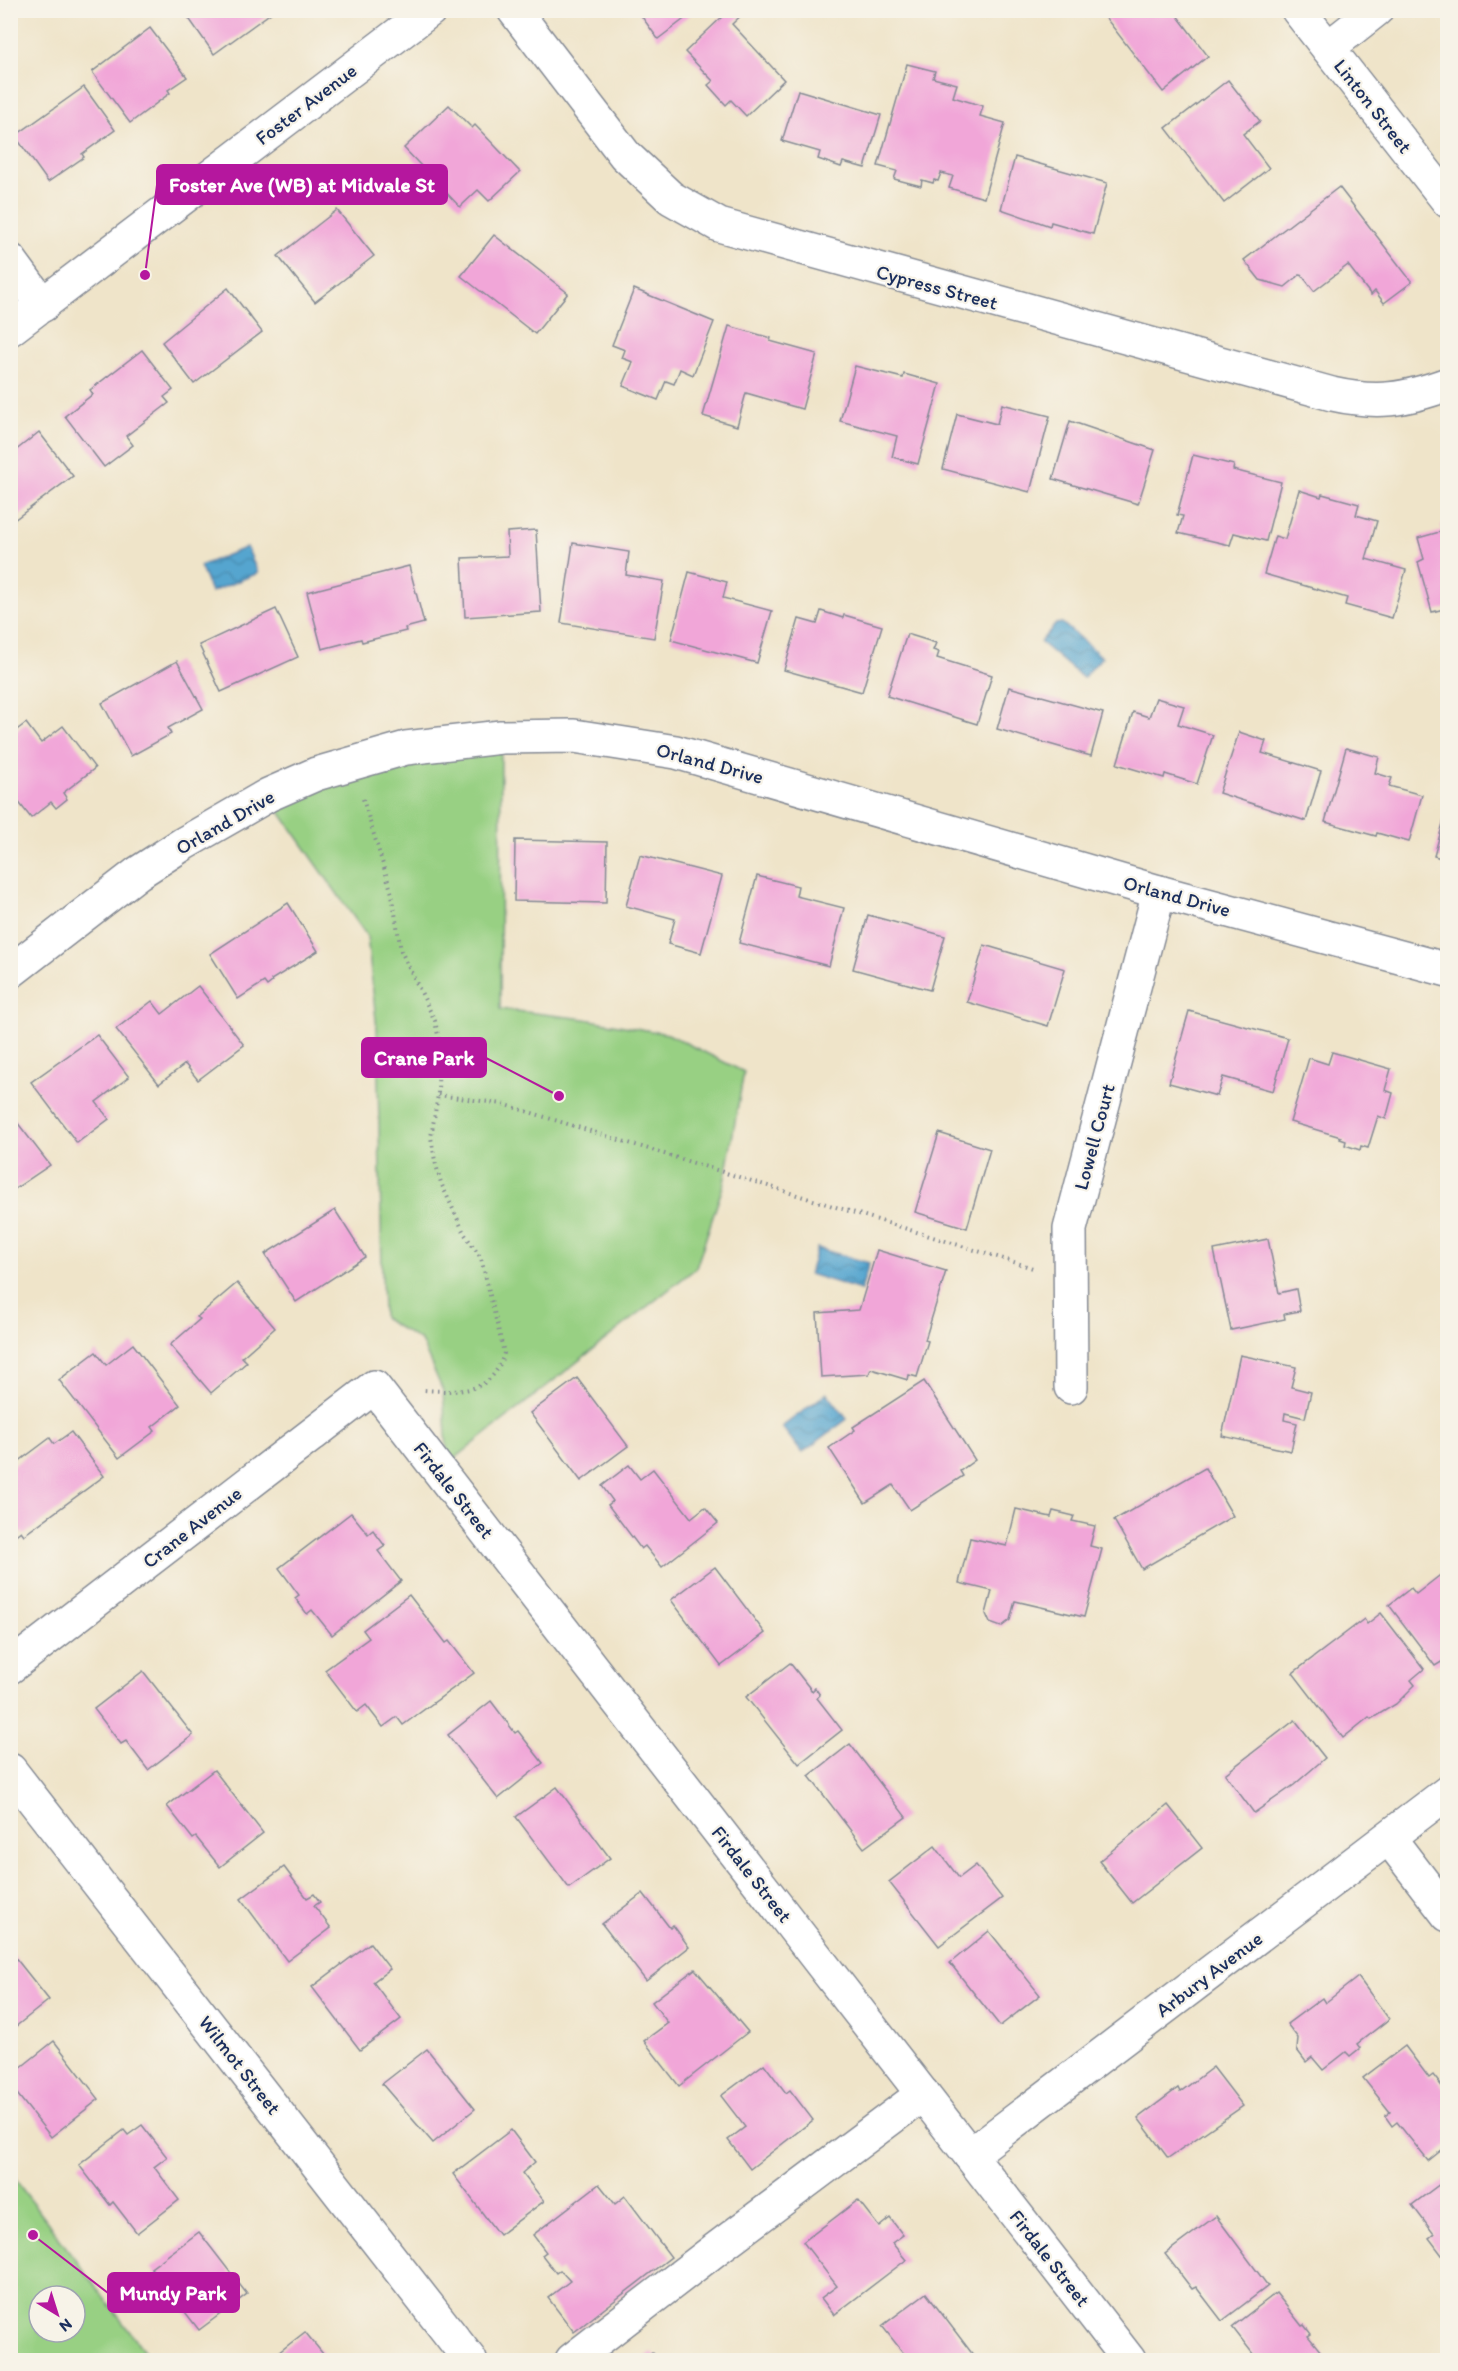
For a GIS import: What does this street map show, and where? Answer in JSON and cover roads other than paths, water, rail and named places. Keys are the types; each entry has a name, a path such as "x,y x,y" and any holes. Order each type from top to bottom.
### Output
{"street":[{"name":"Foster Avenue","path":"10,329 430,10"},
{"name":"Cypress Street","path":"513,10 626,154 671,198 719,225 1332,394 1369,401 1390,400 1427,392 1448,384"},
{"name":"Linton Street","path":"1298,10 1448,201"},
{"path":"1328,48 1376,10"},
{"path":"10,260 43,305"},
{"name":"Orland Drive","path":"10,972 138,873 268,795 316,774 405,748 452,741 501,737 574,736 676,752 1159,892 1448,970"},
{"name":"Lowell Court","path":"1071,1387 1070,1229 1159,892"},
{"name":"Crane Avenue","path":"10,1667 374,1387"},
{"name":"Firdale Street","path":"374,1387 1129,2361"},
{"name":"Wilmot Street","path":"10,1770 470,2361"},
{"name":"Arbury Avenue","path":"970,2155 1448,1792"},
{"path":"1389,1838 1448,1915"},
{"path":"572,2361 716,2249 923,2094"}],"water":[{"path":"247,547 258,573 211,592 200,566"},
{"path":"1062,623 1102,657 1083,678 1040,642 1056,624"},
{"path":"817,1248 869,1263 861,1290 809,1274"},
{"path":"827,1393 847,1419 802,1453 782,1427"}],"place":[{"name":"Foster Ave (WB) at Midvale St","path":"145,275"},
{"name":"Crane Park","path":"559,1096"},
{"name":"Mundy Park","path":"33,2235"}]}
